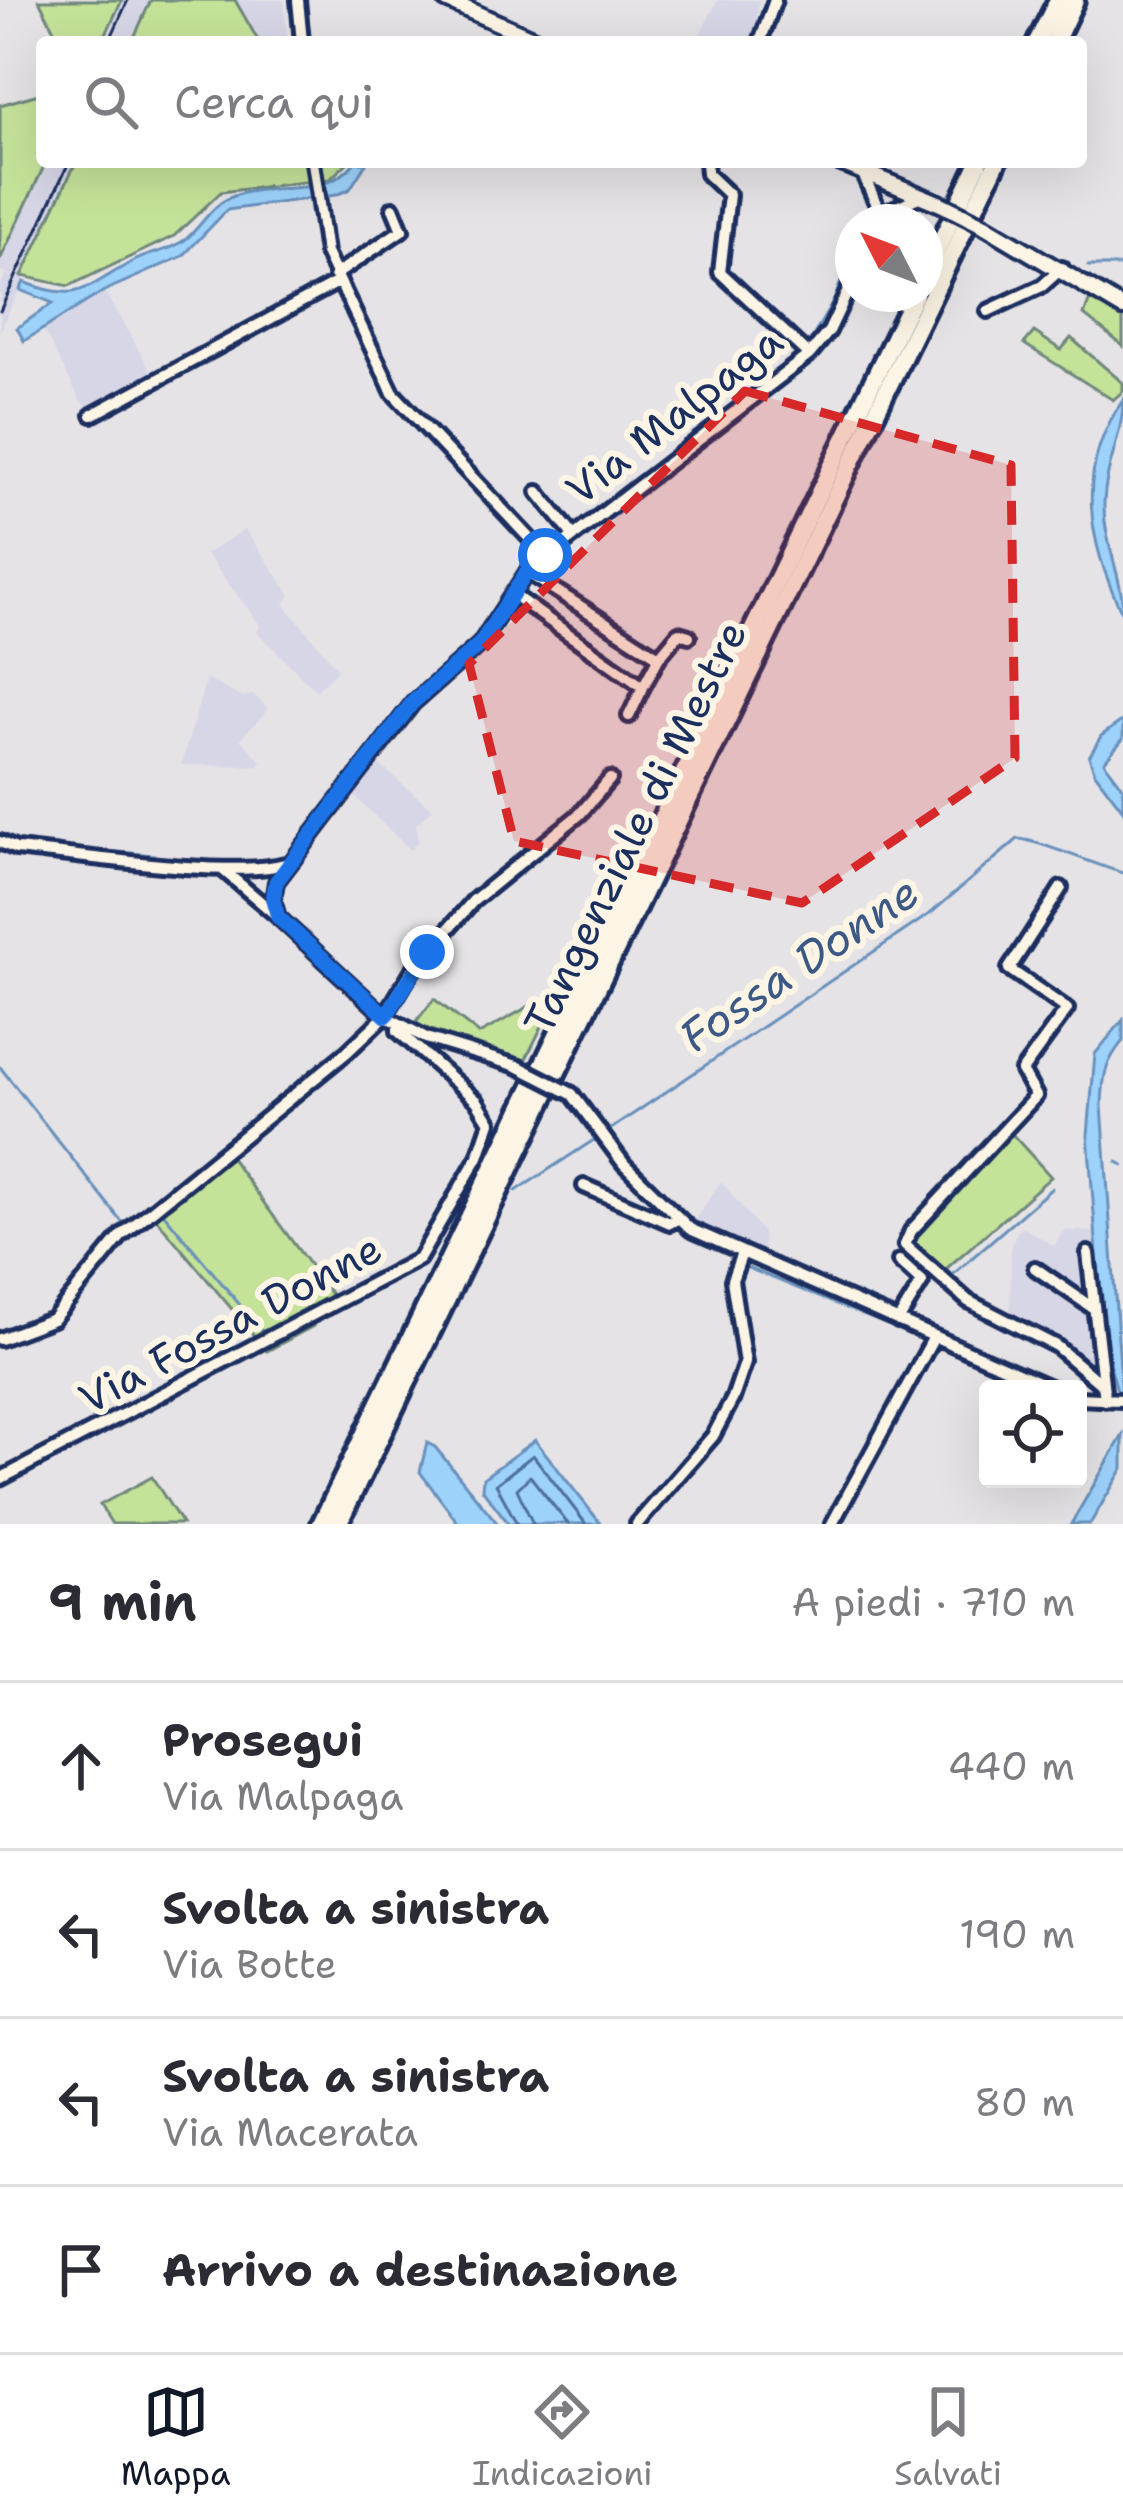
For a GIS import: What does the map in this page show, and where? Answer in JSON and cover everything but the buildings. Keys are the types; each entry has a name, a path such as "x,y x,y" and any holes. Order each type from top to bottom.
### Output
{"highway":[{"path":"1040,36 1058,0"},
{"path":"1058,36 1075,0"},
{"path":"943,237 976,168"},
{"name":"Tangenziale di Mestre","path":"338,1524 994,168"},
{"name":"Tangenziale di Mestre","path":"321,1524 906,312"}],"main road":[{"path":"446,0 476,6 498,23 528,36"},
{"path":"855,168 985,226 1123,308"}],"street":[{"path":"298,0 301,36"},
{"path":"762,36 775,0"},
{"path":"314,168 316,200 337,278 393,393 545,555"},
{"path":"706,168 729,195 720,272 805,351"},
{"path":"860,170 873,204"},
{"path":"888,204 891,182"},
{"path":"906,204 922,196"},
{"path":"92,415 337,278 402,230 393,208"},
{"path":"988,311 1050,281 1062,268"},
{"name":"Via Malpaga","path":"273,891 288,863 412,703 480,644 527,572 829,331 838,312"},
{"path":"538,492 573,535"},
{"path":"527,572 659,657"},
{"path":"512,594 643,687"},
{"path":"629,716 659,657 679,633 689,636"},
{"path":"0,1339 44,1325 61,1312 122,1235 317,1078 386,1016 427,952 473,901 580,814 610,779"},
{"path":"1,844 213,866 288,863"},
{"path":"213,866 250,890 386,1016 427,1038 517,1066 572,1094 677,1219 742,1253 1033,1380"},
{"path":"246,868 273,891 278,917"},
{"path":"1060,888 1009,969 1067,1009 1022,1071 1036,1096 911,1231 904,1245 968,1301 1056,1346 1102,1385"},
{"path":"250,890 273,891"},
{"name":"Via Fossa Donne","path":"0,1479 328,1310 426,1251 478,1157 490,1122 477,1101 398,1031 398,1023"},
{"path":"584,1186 670,1222 677,1219"},
{"path":"637,1524 713,1436 733,1398 745,1364 733,1280 742,1253"},
{"path":"1088,1253 1090,1306 1105,1400"},
{"path":"898,1261 922,1282 898,1321"},
{"path":"1035,1268 1090,1306"},
{"path":"832,1524 934,1337"},
{"path":"1087,1399 1121,1400"}],"highlighted area":[{"path":"745,391 1011,465 1015,758 802,903 514,841 469,664"}],"shaded area":[{"path":"122,0 151,0 135,36 105,36"},
{"path":"235,0 284,0 287,36 256,36"},
{"path":"718,0 759,0 754,36 699,36"},
{"path":"43,168 73,168 0,332 0,285 5,275 13,276 0,271 0,260"},
{"path":"104,291 154,376 95,415 80,400 42,327"},
{"path":"245,529 291,595 284,604 338,669 316,691 257,632 260,625 206,554"},
{"path":"206,679 241,697 254,695 269,709 240,739 262,762 259,766 181,765"},
{"path":"376,762 433,809 416,824 418,842 410,850 351,793"},
{"path":"721,1181 763,1233 764,1256 694,1222"},
{"path":"1021,1226 1054,1246 1064,1230 1095,1232 1106,1376 1010,1323 1011,1244"}],"green space":[{"path":"39,0 122,0 105,36 57,36"},
{"path":"151,0 235,0 256,36 135,36"},
{"path":"36,95 36,168 43,168 0,260 0,105"},
{"path":"73,168 342,168 330,179 221,192 174,236 69,286 22,276"},
{"path":"1092,293 1123,315 1123,346 1084,315"},
{"path":"1034,332 1061,350 1071,338 1123,383 1123,391 1113,400 1024,344"},
{"path":"434,999 479,1034 537,1002 551,1008 524,1063 414,1024"},
{"path":"1012,1134 1051,1177 939,1275 904,1244 906,1238"},
{"path":"228,1154 336,1301 309,1318 313,1326 267,1351 154,1216"},
{"path":"152,1477 182,1524 112,1524 100,1505"}],"water":[{"path":"349,168 363,168 350,189 336,195 227,210 183,256 104,291 24,341 17,328 53,303 20,290 24,282 59,292 82,290 134,261 180,243 234,196 315,186"},
{"path":"1123,400 1104,503 1123,615 1101,561 1092,480 1107,426"},
{"path":"1123,720 1123,739 1104,762 1123,787 1123,810 1089,757 1101,736"},
{"path":"1123,1020 1123,1041 1106,1070 1102,1105 1123,1411 1104,1345 1088,1135 1095,1054"},
{"path":"1123,1435 1123,1468 1090,1524 1071,1524"},
{"path":"535,1440 601,1524 509,1524 482,1489 483,1478"},
{"path":"427,1443 498,1524 459,1524 420,1472"}],"waterway":[{"path":"1088,266 1123,266"},
{"path":"808,345 835,297"},
{"path":"665,458 801,352"},
{"name":"Fossa Donne","path":"608,1131 931,913 1018,839 1123,873"},
{"path":"31,845 154,855"},
{"path":"0,1067 122,1222"},
{"name":"Fossa Donne","path":"516,1191 600,1136"},
{"path":"1117,1162 1123,1165"},
{"path":"949,1278 1052,1188"},
{"path":"160,1209 265,1335"},
{"name":"Fossa Donne","path":"436,1241 449,1218"},
{"name":"Fossa Donne","path":"358,1285 418,1252"},
{"path":"743,1266 927,1341"},
{"path":"668,1495 721,1435 749,1373 739,1274"},
{"name":"Fossa Donne","path":"0,1472 84,1429"}],"railway":[{"path":"112,36 128,0"},
{"path":"0,311 66,168"}],"route":[{"path":"427,952 386,1016 284,924 274,909 273,891 288,863 412,703 480,644 527,572 545,555"}]}
